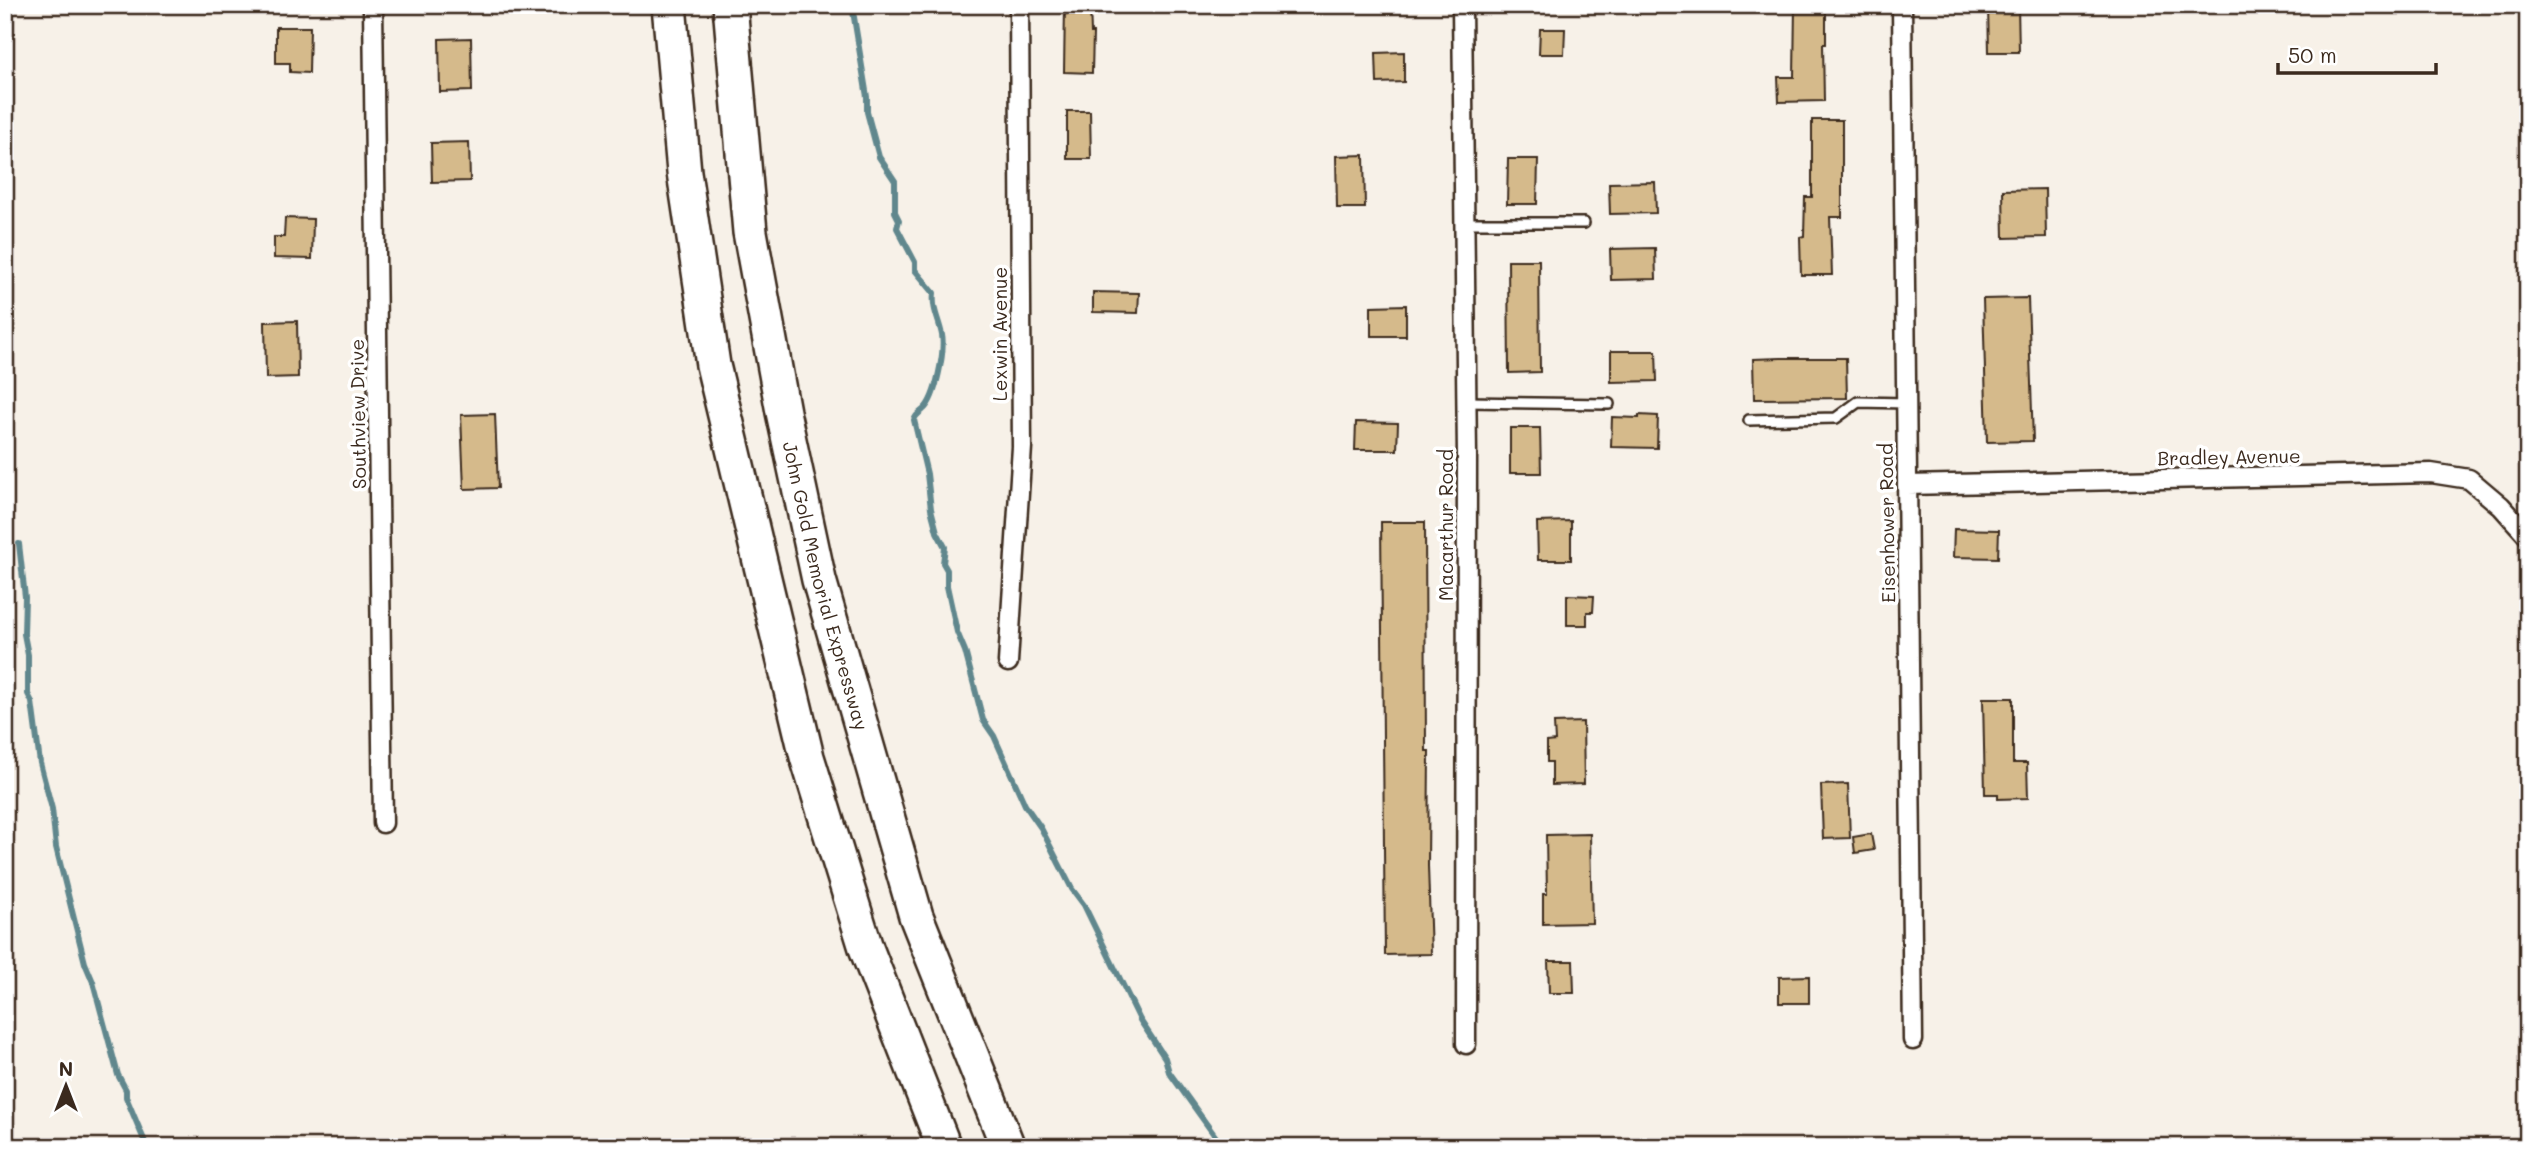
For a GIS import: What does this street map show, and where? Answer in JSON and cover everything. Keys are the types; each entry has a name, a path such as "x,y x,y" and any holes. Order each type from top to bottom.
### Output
{"highway":[{"path":"669,5 684,172 713,365 763,575 807,757 862,935 944,1147"},
{"name":"John Gold Memorial Expressway","path":"730,5 750,232 783,412 819,580 916,916 1008,1147"}],"street":[{"name":"Southview Drive","path":"373,5 383,823"},
{"name":"Lexwin Avenue","path":"1008,662 1022,447 1019,5"},
{"name":"Macarthur Road","path":"1462,5 1466,402 1466,1044"},
{"name":"Eisenhower Road","path":"1902,5 1913,1040"},
{"name":"Bradley Avenue","path":"1907,485 2431,473 2469,479 2501,506 2528,536"}],"lane":[{"path":"1464,223 1584,223"},
{"path":"1466,402 1609,404"},
{"path":"1749,420 1836,418 1858,402 1906,403"}],"building":[{"path":"1065,5 1090,5 1093,33 1092,73 1064,72"},
{"path":"1795,5 1826,6 1826,44 1823,44 1824,101 1779,102 1778,77 1794,77"},
{"path":"1988,5 2018,5 2019,52 1989,52"},
{"path":"276,27 310,27 309,73 290,72 290,63 276,63"},
{"path":"1540,29 1565,29 1564,54 1539,54"},
{"path":"471,38 472,91 440,92 439,39"},
{"path":"1404,52 1404,82 1377,83 1376,53"},
{"path":"1067,111 1090,111 1091,159 1067,159"},
{"path":"1812,120 1842,120 1842,217 1830,217 1832,275 1801,275 1800,237 1804,236 1805,197 1812,197"},
{"path":"469,142 470,181 432,182 431,143"},
{"path":"1364,155 1365,208 1337,208 1336,156"},
{"path":"1508,159 1538,159 1537,204 1507,204"},
{"path":"1655,182 1656,213 1610,214 1609,183"},
{"path":"2045,189 2046,237 2004,238 2003,190"},
{"path":"285,218 313,219 312,259 274,258 274,237 284,237"},
{"path":"1655,248 1656,279 1611,280 1610,249"},
{"path":"1508,260 1539,260 1540,372 1509,373"},
{"path":"1093,292 1139,293 1138,313 1093,312"},
{"path":"2028,298 2033,441 1987,442 1983,299"},
{"path":"1406,305 1406,336 1371,336 1371,306"},
{"path":"297,321 298,377 266,378 265,322"},
{"path":"1611,351 1656,351 1657,381 1611,382"},
{"path":"1846,358 1847,398 1754,399 1753,359"},
{"path":"495,414 498,488 464,489 461,415"},
{"path":"1639,415 1658,416 1657,448 1611,447 1612,417 1639,418"},
{"path":"1356,422 1398,423 1397,450 1355,450"},
{"path":"1510,428 1540,428 1541,473 1510,473"},
{"path":"1571,521 1571,560 1538,560 1537,522"},
{"path":"1381,522 1425,522 1426,751 1429,751 1428,866 1431,954 1385,955"},
{"path":"1954,529 1999,530 1998,558 1953,557"},
{"path":"1567,595 1594,596 1593,612 1587,612 1587,625 1567,625"},
{"path":"1983,698 2013,698 2013,763 2027,763 2028,798 1998,799 1998,794 1985,794"},
{"path":"1583,722 1584,784 1552,785 1552,762 1547,762 1547,742 1555,741 1554,723"},
{"path":"1848,784 1850,838 1823,839 1821,785"},
{"path":"1590,834 1592,923 1543,924 1543,894 1547,894 1546,835"},
{"path":"1871,834 1874,850 1855,853 1853,837"},
{"path":"1548,961 1573,961 1574,993 1549,993"},
{"path":"1809,976 1809,1003 1779,1003 1779,977"}],"waterway":[{"path":"852,5 867,112 879,157 895,181 895,212 899,220 897,228 915,262 915,270 934,293 935,310 942,335 936,385 928,403 914,420 927,474 931,509 937,532 945,547 943,563 947,570 947,586 957,632 965,651 983,720 994,736 1025,805 1041,828 1072,889 1084,905 1140,1020 1165,1058 1169,1072 1223,1147"},
{"path":"19,544 25,597 24,634 28,655 28,694 32,702 40,763 52,809 56,847 85,963 93,982 118,1075 147,1147"}]}
